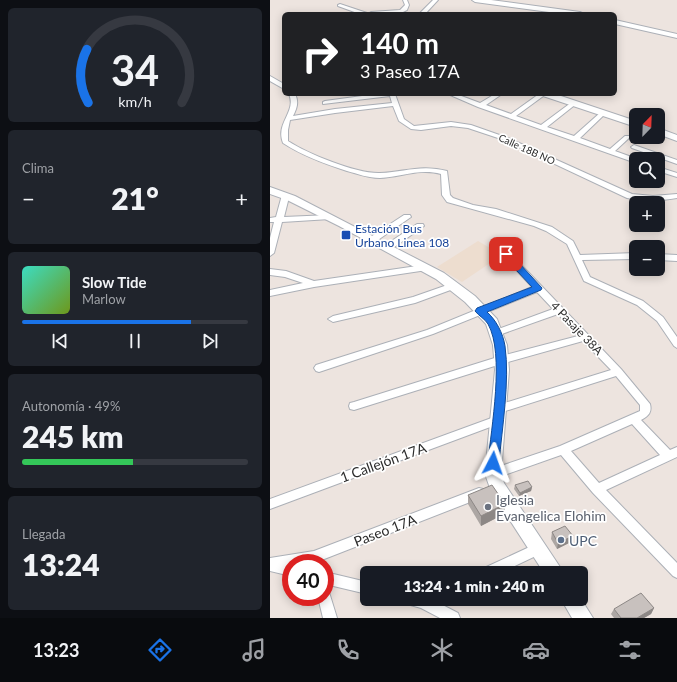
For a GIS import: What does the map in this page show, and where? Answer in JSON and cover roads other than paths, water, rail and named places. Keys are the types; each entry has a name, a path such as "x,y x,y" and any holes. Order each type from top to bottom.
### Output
{"street":[{"path":"387,12 405,9 407,5 405,0"},
{"path":"424,12 436,0"},
{"path":"475,0 567,12"},
{"path":"340,5 359,12"},
{"path":"530,12 534,7"},
{"path":"617,22 677,36"},
{"path":"270,78 282,85"},
{"path":"293,96 295,102 292,113 287,119 284,136 285,142 297,150 334,165 371,175 423,170 444,173 446,195 450,200 549,229 570,243 587,280 640,303 660,319 677,344"},
{"path":"325,103 376,96"},
{"name":"Calle 18B NO","path":"392,96 401,120 412,128 451,124 469,126 506,139 630,196 645,199 677,196"},
{"path":"456,96 510,117 576,138 629,158"},
{"path":"480,106 496,96"},
{"path":"510,117 541,96"},
{"path":"551,96 629,122"},
{"path":"542,127 574,103"},
{"path":"287,119 335,111 396,104"},
{"path":"576,138 603,113"},
{"path":"665,134 677,138"},
{"path":"611,151 627,137"},
{"path":"634,147 677,162"},
{"path":"665,171 677,175"},
{"path":"270,253 279,220 275,193 291,198 330,217 440,276 470,299 492,322 500,345 502,370 495,480 549,566"},
{"path":"270,220 330,217"},
{"path":"372,240 407,217"},
{"path":"387,248 420,226"},
{"name":"4 Pasaje 38A","path":"506,254 618,372 646,404 644,414 634,419"},
{"path":"581,257 629,256"},
{"path":"665,257 677,258"},
{"path":"270,293 314,284 424,268"},
{"path":"270,272 286,274 314,284"},
{"path":"333,319 415,300 453,286"},
{"path":"319,368 430,332 538,288"},
{"path":"496,333 559,310"},
{"path":"354,406 501,360 585,337"},
{"name":"1 Callejón 17A","path":"270,504 498,414 618,372"},
{"path":"597,489 673,454 634,419"},
{"name":"Paseo 17A","path":"328,554 634,419"},
{"path":"563,450 597,489 677,572"},
{"path":"501,566 538,549"},
{"name":"Paseo 17A","path":"270,565 282,564"},
{"path":"270,565 282,568"},
{"path":"334,580 360,586"},
{"path":"327,606 330,618"},
{"path":"432,606 453,618"},
{"path":"574,606 579,617"}],"place":[{"name":"Estación Bus Urbano Linea 108","path":"346,235"},
{"name":"Iglesia Evangelica Elohim","path":"488,507"},
{"name":"UPC","path":"561,540"}]}
